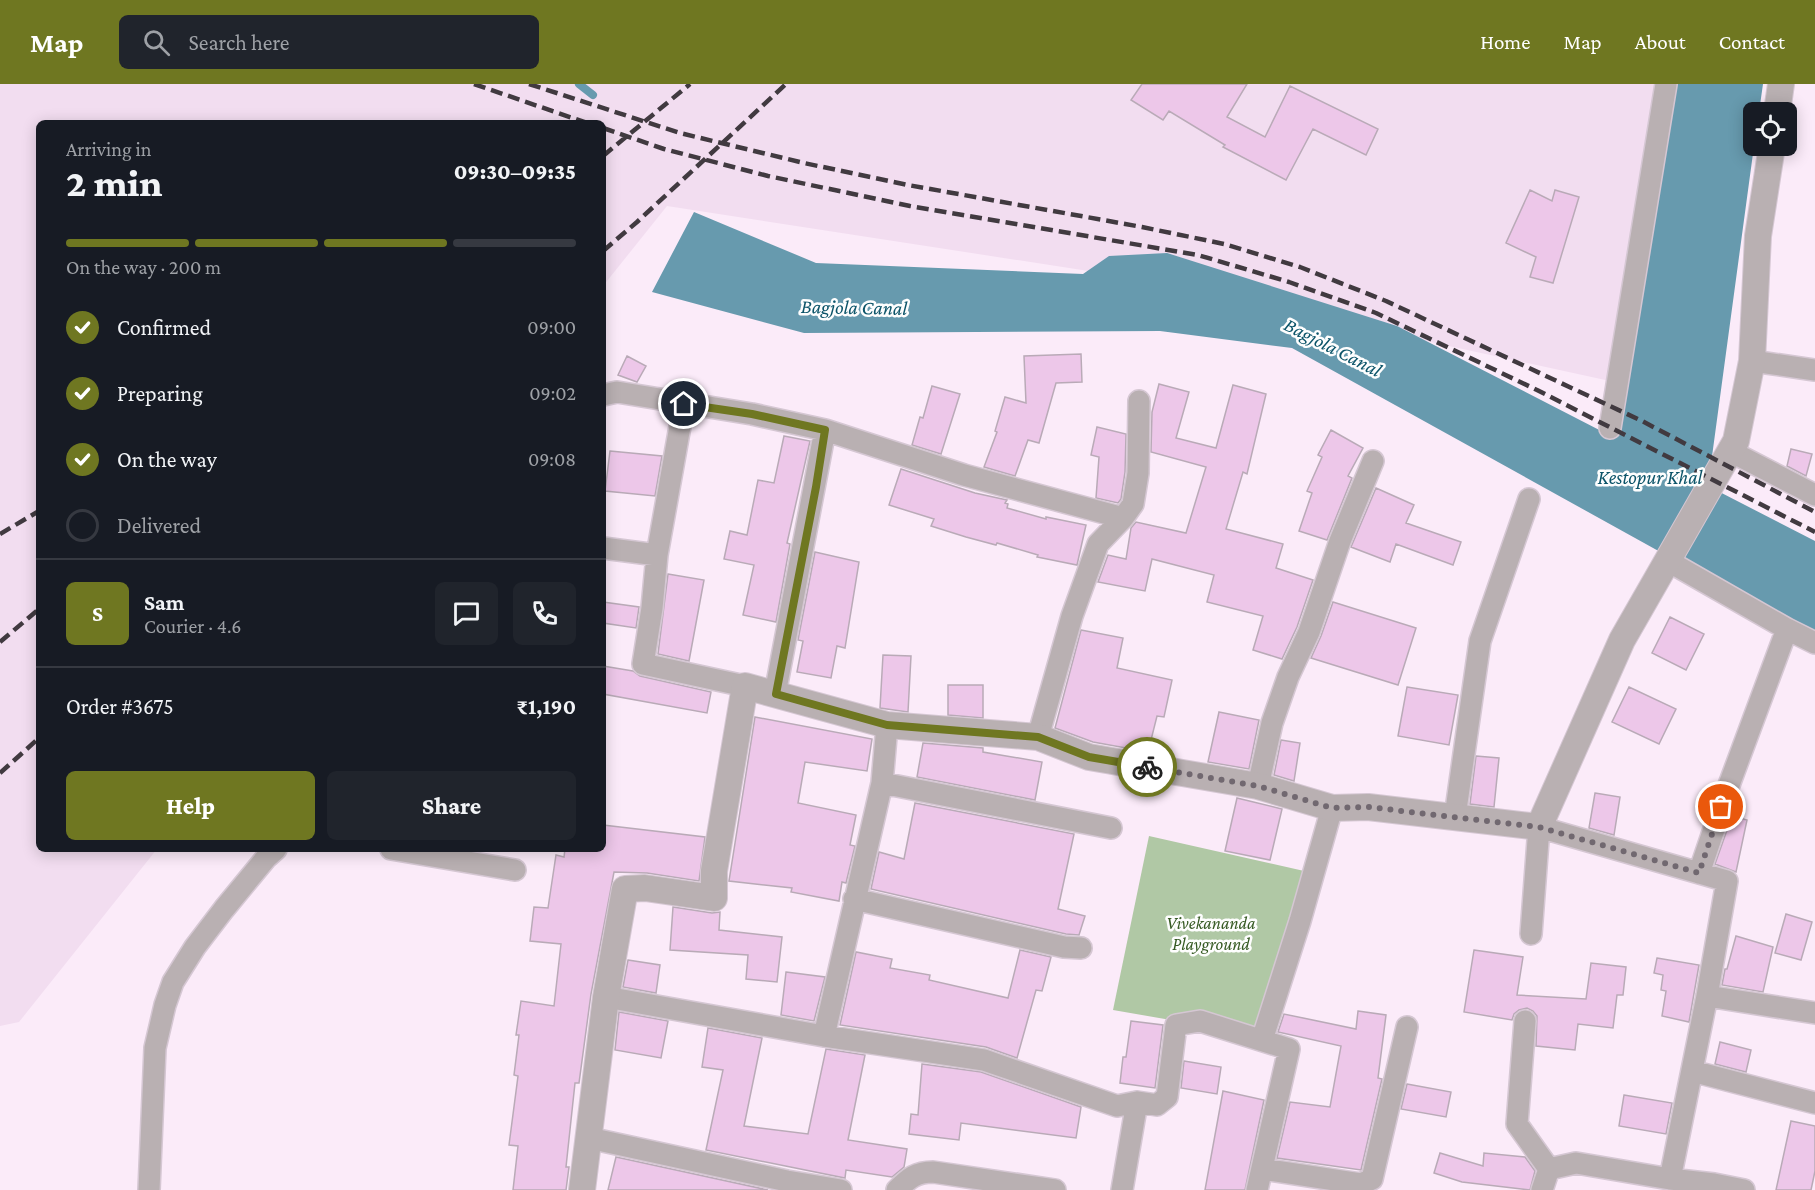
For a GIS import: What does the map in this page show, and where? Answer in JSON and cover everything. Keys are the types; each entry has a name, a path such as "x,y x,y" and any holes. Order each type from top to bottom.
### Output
{"street":[{"path":"1610,428 1666,84"},
{"path":"1778,102 1781,84"},
{"path":"1531,934 1539,827 1622,640 1736,441 1752,361 1758,236 1770,156"},
{"path":"1752,361 1815,370"},
{"path":"606,394 617,392 752,414 825,430 985,481 1123,518"},
{"path":"1038,737 1072,616 1098,544 1133,504 1138,473 1139,401"},
{"path":"684,404 657,555 643,664 745,686 887,725 1038,737 1089,757 1258,786 1332,808 1368,807 1539,827 1727,881 1707,996 1670,1179"},
{"path":"776,694 825,430"},
{"path":"1728,455 1815,495"},
{"path":"1258,786 1272,723 1288,677 1309,632 1340,541 1373,462"},
{"path":"1455,817 1480,641 1529,499"},
{"path":"606,548 657,555"},
{"path":"1668,561 1815,643"},
{"path":"1699,873 1787,629"},
{"path":"582,1190 606,997 625,889 645,888 714,898 714,871 745,686"},
{"path":"824,1036 882,783 887,725"},
{"path":"882,783 1111,828"},
{"path":"1262,1040 1300,921 1332,808"},
{"path":"149,1190 155,1048 173,982 195,947 231,900 273,852"},
{"path":"409,852 515,870"},
{"path":"854,899 1064,947 1081,948"},
{"path":"1707,996 1815,1013"},
{"path":"606,997 824,1036 984,1060 1117,1106 1137,1102 1157,1105 1167,1097 1176,1025 1200,1021 1289,1049 1260,1180 1361,1184 1372,1179 1407,1027"},
{"path":"1525,1021 1517,1124 1549,1169"},
{"path":"1692,1071 1815,1103"},
{"path":"1122,1190 1137,1102"},
{"path":"588,1138 787,1181 841,1190"},
{"path":"1549,1169 1576,1163 1713,1187 1744,1190"},
{"path":"1542,1190 1549,1169"},
{"path":"897,1190 912,1176 921,1172 1055,1190"}],"shaded area":[{"path":"0,84 1670,84 1619,383 1140,279 667,206 606,282 606,120 36,120 36,852 155,852 19,1022 0,1026"}],"green space":[{"name":"Vivekananda Playground","path":"1149,836 1313,873 1263,1036 1113,1010"}],"water":[{"name":"Kestopur Khal","path":"1669,84 1763,84 1760,102 1743,102 1743,156 1753,156 1708,486 1815,541 1815,635 1765,610 1292,348 1160,331 804,333 652,292 694,212 816,263 1083,274 1109,256 1167,253 1397,326 1609,435"}],"building":[{"path":"1142,84 1247,84 1227,117 1265,137 1290,86 1378,129 1366,155 1313,129 1286,180 1223,147 1225,145 1169,111 1163,120 1131,100"},
{"path":"1530,190 1552,201 1555,190 1579,197 1553,283 1530,277 1536,257 1506,243"},
{"path":"1081,354 1082,382 1056,383 1039,443 1028,440 1015,476 984,467 997,432 995,431 1005,397 1026,403 1024,356"},
{"path":"627,356 646,366 637,382 618,375"},
{"path":"1159,384 1189,392 1176,438 1216,448 1233,385 1266,394 1247,474 1243,472 1226,529 1283,544 1276,568 1313,580 1297,627 1282,659 1253,650 1263,616 1207,602 1214,575 1152,559 1145,591 1098,582 1108,555 1126,559 1131,528 1136,522 1186,533 1206,467 1151,452 1152,412"},
{"path":"932,386 960,394 941,454 912,445"},
{"path":"1097,427 1126,434 1125,472 1121,499 1118,503 1096,498 1099,457 1091,455"},
{"path":"1331,430 1363,448 1348,476 1352,478 1327,540 1299,531 1312,493 1307,491 1322,457 1318,455"},
{"path":"784,436 810,441 787,543 790,544 776,622 743,615 754,565 724,559 730,531 747,535 758,480 774,483"},
{"path":"1791,449 1812,454 1806,476 1787,466"},
{"path":"610,451 662,456 655,496 606,491"},
{"path":"901,469 975,493 1007,500 1005,503 1008,504 1007,508 1046,519 1046,517 1086,525 1077,565 1037,557 1038,555 931,526 934,519 889,505"},
{"path":"1376,488 1414,505 1406,523 1461,542 1453,565 1396,544 1390,562 1351,547"},
{"path":"815,552 859,562 845,648 837,646 831,678 797,672 803,641 798,640"},
{"path":"668,574 704,580 689,661 658,654"},
{"path":"606,602 639,607 636,628 606,623"},
{"path":"1333,602 1416,628 1398,685 1311,658"},
{"path":"1670,617 1704,634 1686,670 1652,653"},
{"path":"1081,630 1123,638 1117,668 1172,680 1164,717 1157,716 1148,752 1093,742 1055,728"},
{"path":"883,655 911,656 908,712 880,708"},
{"path":"606,666 633,671 640,676 711,692 707,713 606,695"},
{"path":"948,685 983,685 983,718 948,715"},
{"path":"1407,687 1458,695 1449,745 1398,736"},
{"path":"1629,687 1676,709 1659,744 1612,722"},
{"path":"1219,712 1259,720 1249,769 1208,762"},
{"path":"755,717 872,739 867,771 805,762 798,803 856,815 850,845 855,846 846,883 842,882 839,901 791,892 792,888 729,881"},
{"path":"1281,740 1300,743 1294,781 1274,775"},
{"path":"923,743 983,748 983,752 1042,762 1035,800 917,777"},
{"path":"1476,756 1499,758 1494,807 1470,804"},
{"path":"1595,793 1620,797 1614,835 1589,828"},
{"path":"1237,798 1282,809 1270,860 1225,851"},
{"path":"915,803 1074,834 1058,909 1085,916 1079,935 1066,934 871,889 879,852 904,859"},
{"path":"1732,816 1747,820 1736,872 1715,864"},
{"path":"606,825 705,837 699,881 647,873 614,872 591,994 579,1083 575,1083 566,1167 569,1167 566,1190 513,1190 518,1146 509,1145 518,1076 514,1075 521,1001 554,1006 561,944 530,941 534,907 548,908 556,855 564,857 565,852 606,852"},
{"path":"673,907 712,913 720,912 719,930 782,937 777,982 746,979 748,955 670,950"},
{"path":"1786,914 1812,922 1801,960 1775,953"},
{"path":"1736,936 1773,947 1763,992 1722,985"},
{"path":"1020,950 1051,957 1042,991 1036,990 1017,1058 986,1047 840,1025 856,952 892,959 890,968 930,975 929,980 1008,998"},
{"path":"1474,950 1523,957 1517,995 1586,999 1591,963 1626,967 1623,995 1617,995 1613,1028 1578,1024 1575,1050 1536,1046 1537,1016 1527,1008 1514,1014 1512,1020 1464,1012"},
{"path":"1657,958 1699,965 1689,1022 1662,1016 1666,991 1661,990 1663,975 1654,973"},
{"path":"628,960 660,965 656,993 623,987"},
{"path":"786,972 825,977 814,1021 781,1015"},
{"path":"1358,1011 1386,1015 1378,1078 1382,1079 1361,1170 1277,1158 1290,1102 1330,1107 1341,1046 1278,1032 1284,1014 1356,1029"},
{"path":"619,1012 668,1021 661,1058 615,1050"},
{"path":"1131,1021 1163,1025 1155,1088 1120,1083"},
{"path":"708,1028 762,1038 744,1126 808,1134 826,1049 865,1055 848,1140 907,1149 904,1167 892,1177 846,1170 845,1178 706,1150 723,1070 702,1067"},
{"path":"1720,1042 1751,1050 1746,1072 1715,1064"},
{"path":"1184,1061 1221,1067 1217,1094 1181,1088"},
{"path":"922,1064 981,1072 1081,1107 1076,1138 961,1123 959,1140 909,1134 911,1114 918,1115"},
{"path":"1407,1084 1451,1092 1446,1117 1401,1109"},
{"path":"1223,1091 1264,1100 1245,1190 1205,1190"},
{"path":"1624,1095 1672,1103 1666,1134 1619,1126"},
{"path":"1791,1121 1815,1126 1815,1171 1811,1190 1776,1190"},
{"path":"1440,1153 1483,1166 1484,1153 1525,1157 1535,1171 1530,1190 1462,1182 1434,1173"},
{"path":"616,1157 768,1190 608,1190"}],"waterway":[{"path":"579,84 593,95"}],"railway":[{"path":"474,84 578,120"},
{"path":"529,84 680,133 804,163 908,185 1224,244 1300,267 1386,301 1642,421 1815,512"},
{"path":"606,154 690,84"},
{"path":"606,248 786,84"},
{"path":"606,129 664,149 768,176 910,206 1198,255 1289,282 1376,313 1537,390 1815,532"},
{"path":"0,534 36,513"},
{"path":"0,642 36,612"},
{"path":"0,773 36,741"}],"way so far":[{"path":"1147,767 1258,786 1332,808 1368,807 1539,827 1699,873 1721,807"}],"route":[{"path":"684,404 752,414 825,430 776,694 887,725 1038,737 1089,757 1147,767"}],"water label":[{"name":"Bagjola Canal","path":"854,307"},
{"name":"Bagjola Canal","path":"1333,347"}]}
